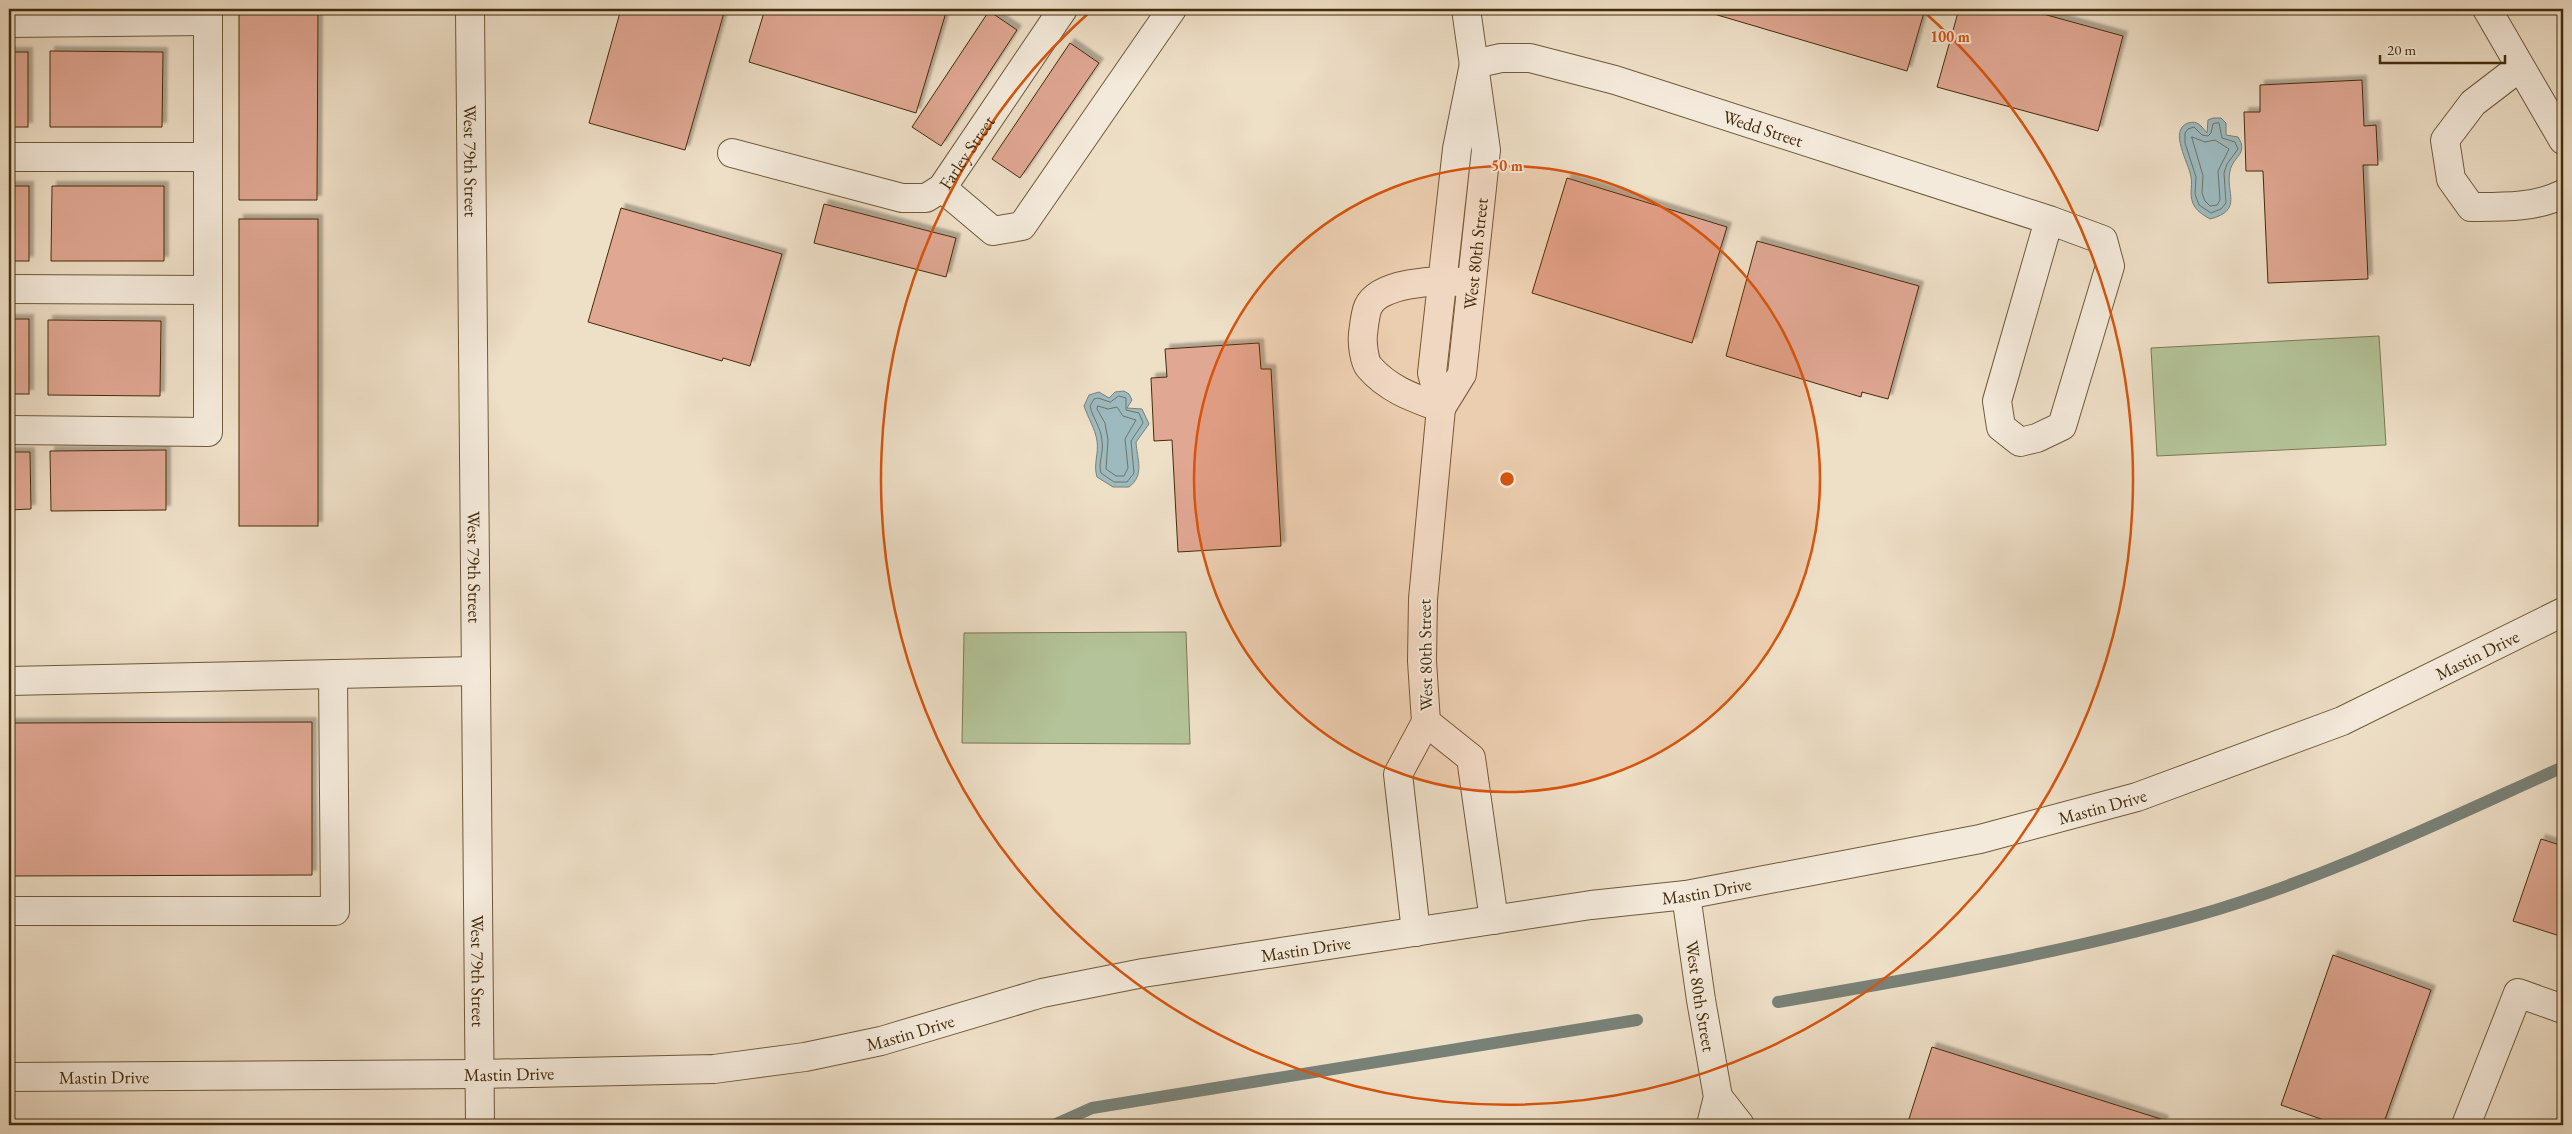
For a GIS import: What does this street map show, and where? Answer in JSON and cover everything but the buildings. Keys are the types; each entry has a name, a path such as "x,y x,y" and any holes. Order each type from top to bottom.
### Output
{"street":[{"name":"West 79th Street","path":"470,9 480,1125"},
{"name":"Farley Street","path":"732,153 902,198 926,198 942,188 1063,9"},
{"path":"942,188 993,231 1022,226 1172,9"},
{"name":"West 80th Street","path":"1441,408 1462,374 1486,150 1466,9"},
{"path":"2487,9 2563,140"},
{"path":"9,22 207,15 208,432 9,430"},
{"name":"Wedd Street","path":"1474,64 1500,58 1530,58 1614,80 2049,220 2102,240 2110,266 2062,426 2037,438 2020,442 2001,427 1997,401 2049,220"},
{"name":"West 80th Street","path":"1416,932 1398,774 1426,722 1422,661 1423,599 1441,408 1432,373 1444,281 1457,149 1474,64"},
{"path":"2520,67 2473,104 2445,140 2451,180 2471,207 2503,207 2548,202 2563,194"},
{"path":"9,157 207,157"},
{"path":"1441,408 1398,392 1383,381 1367,365 1363,336 1368,306 1384,291 1444,281 1473,284"},
{"path":"9,289 207,290"},
{"name":"Mastin Drive","path":"9,1077 480,1074 714,1069 805,1057 881,1041 1042,993 1143,973 1591,905 1686,895 1980,839 2137,797 2342,721 2563,612"},
{"path":"9,681 476,670"},
{"path":"9,910 335,911 333,674"},
{"name":"West 80th Street","path":"1426,722 1471,758 1494,920"},
{"name":"West 80th Street","path":"1686,895 1701,1000 1718,1097 1712,1125"},
{"path":"2466,1125 2518,993 2563,1009"},
{"name":"West 80th Street","path":"1718,1097 1740,1125"}],"green space":[{"path":"2379,336 2386,445 2157,456 2151,348"},
{"path":"1186,632 1190,744 962,743 964,633"}],"water":[{"path":"2221,118 2226,123 2226,135 2238,137 2242,147 2230,171 2230,206 2227,211 2210,219 2198,211 2193,203 2191,177 2181,147 2180,132 2182,127 2194,122 2199,124 2207,133 2208,120"},
{"path":"1124,391 1129,394 1132,400 1127,408 1142,409 1149,424 1136,442 1139,466 1137,477 1129,487 1113,487 1097,477 1097,441 1084,406 1089,395 1099,392 1109,398 1115,392"}],"waterway":[{"path":"1778,1002 2040,954 2195,916 2289,885 2336,867 2563,767"},
{"path":"1054,1125 1092,1108 1637,1020"}]}
